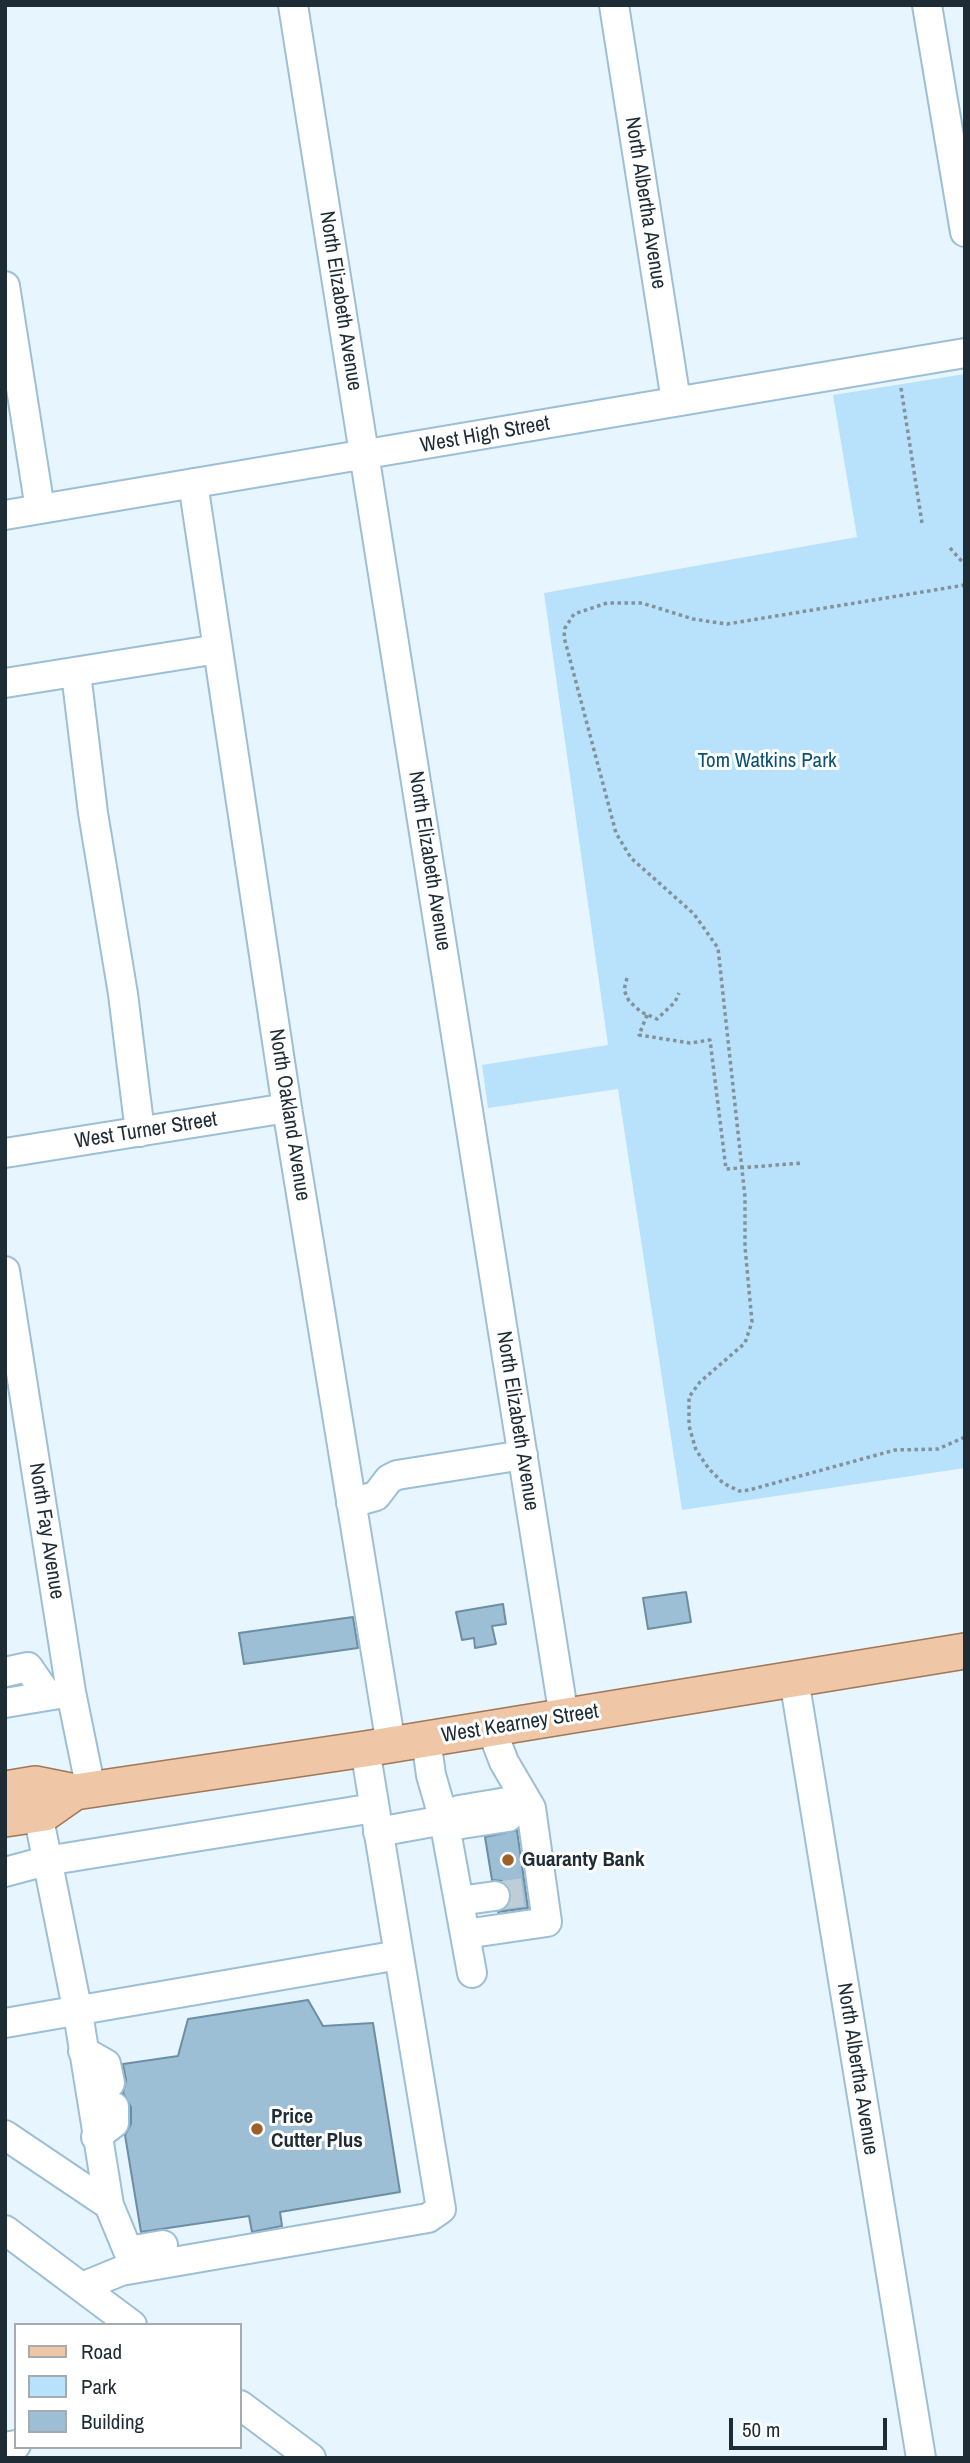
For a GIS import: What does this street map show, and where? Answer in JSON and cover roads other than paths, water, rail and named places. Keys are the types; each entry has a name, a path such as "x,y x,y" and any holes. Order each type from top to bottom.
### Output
{"main road":[{"name":"West Kearney Street","path":"5,1789 35,1784 83,1791 378,1747 965,1651"},
{"name":"West Kearney Street","path":"21,1816 45,1813 83,1791"}],"street":[{"name":"North Elizabeth Avenue","path":"293,5 564,1717"},
{"name":"North Albertha Avenue","path":"614,5 676,401"},
{"path":"927,5 965,232"},
{"path":"5,286 40,509"},
{"name":"West High Street","path":"5,515 965,353"},
{"name":"North Oakland Avenue","path":"82,2287 121,2272 428,2218 441,2209 376,1820 378,1747 351,1503 287,1108 192,483"},
{"path":"5,683 218,649"},
{"path":"76,673 93,813 124,1007 140,1132"},
{"name":"West Turner Street","path":"5,1153 287,1108"},
{"name":"North Fay Avenue","path":"5,1271 60,1694 83,1791"},
{"path":"351,1503 376,1496 388,1479 397,1475 523,1455"},
{"path":"5,1672 28,1667 60,1694"},
{"name":"North Albertha Avenue","path":"794,1679 921,2458"},
{"path":"5,1703 60,1694"},
{"path":"465,1934 547,1922 538,1890 523,1809 491,1728"},
{"path":"426,1739 431,1774 449,1819 459,1902 472,1973"},
{"path":"5,1872 47,1861 376,1820 449,1819 462,1824 508,1817 523,1809"},
{"path":"21,1816 47,1861 78,2013 109,2205 128,2251 231,2233"},
{"path":"459,1902 495,1896"},
{"path":"5,2023 78,2013 399,1955"},
{"path":"83,2051 106,2064 112,2095 114,2123 96,2137"},
{"path":"5,2135 109,2205"},
{"path":"5,2230 129,2323"},
{"path":"242,2406 311,2458"}],"tunnel":[{"path":"495,1896 533,1891"}],"place":[{"name":"Guaranty Bank","path":"508,1860"},
{"name":"Price Cutter Plus","path":"257,2129"}],"park label":[{"name":"Tom Watkins Park","path":"767,761"}]}
